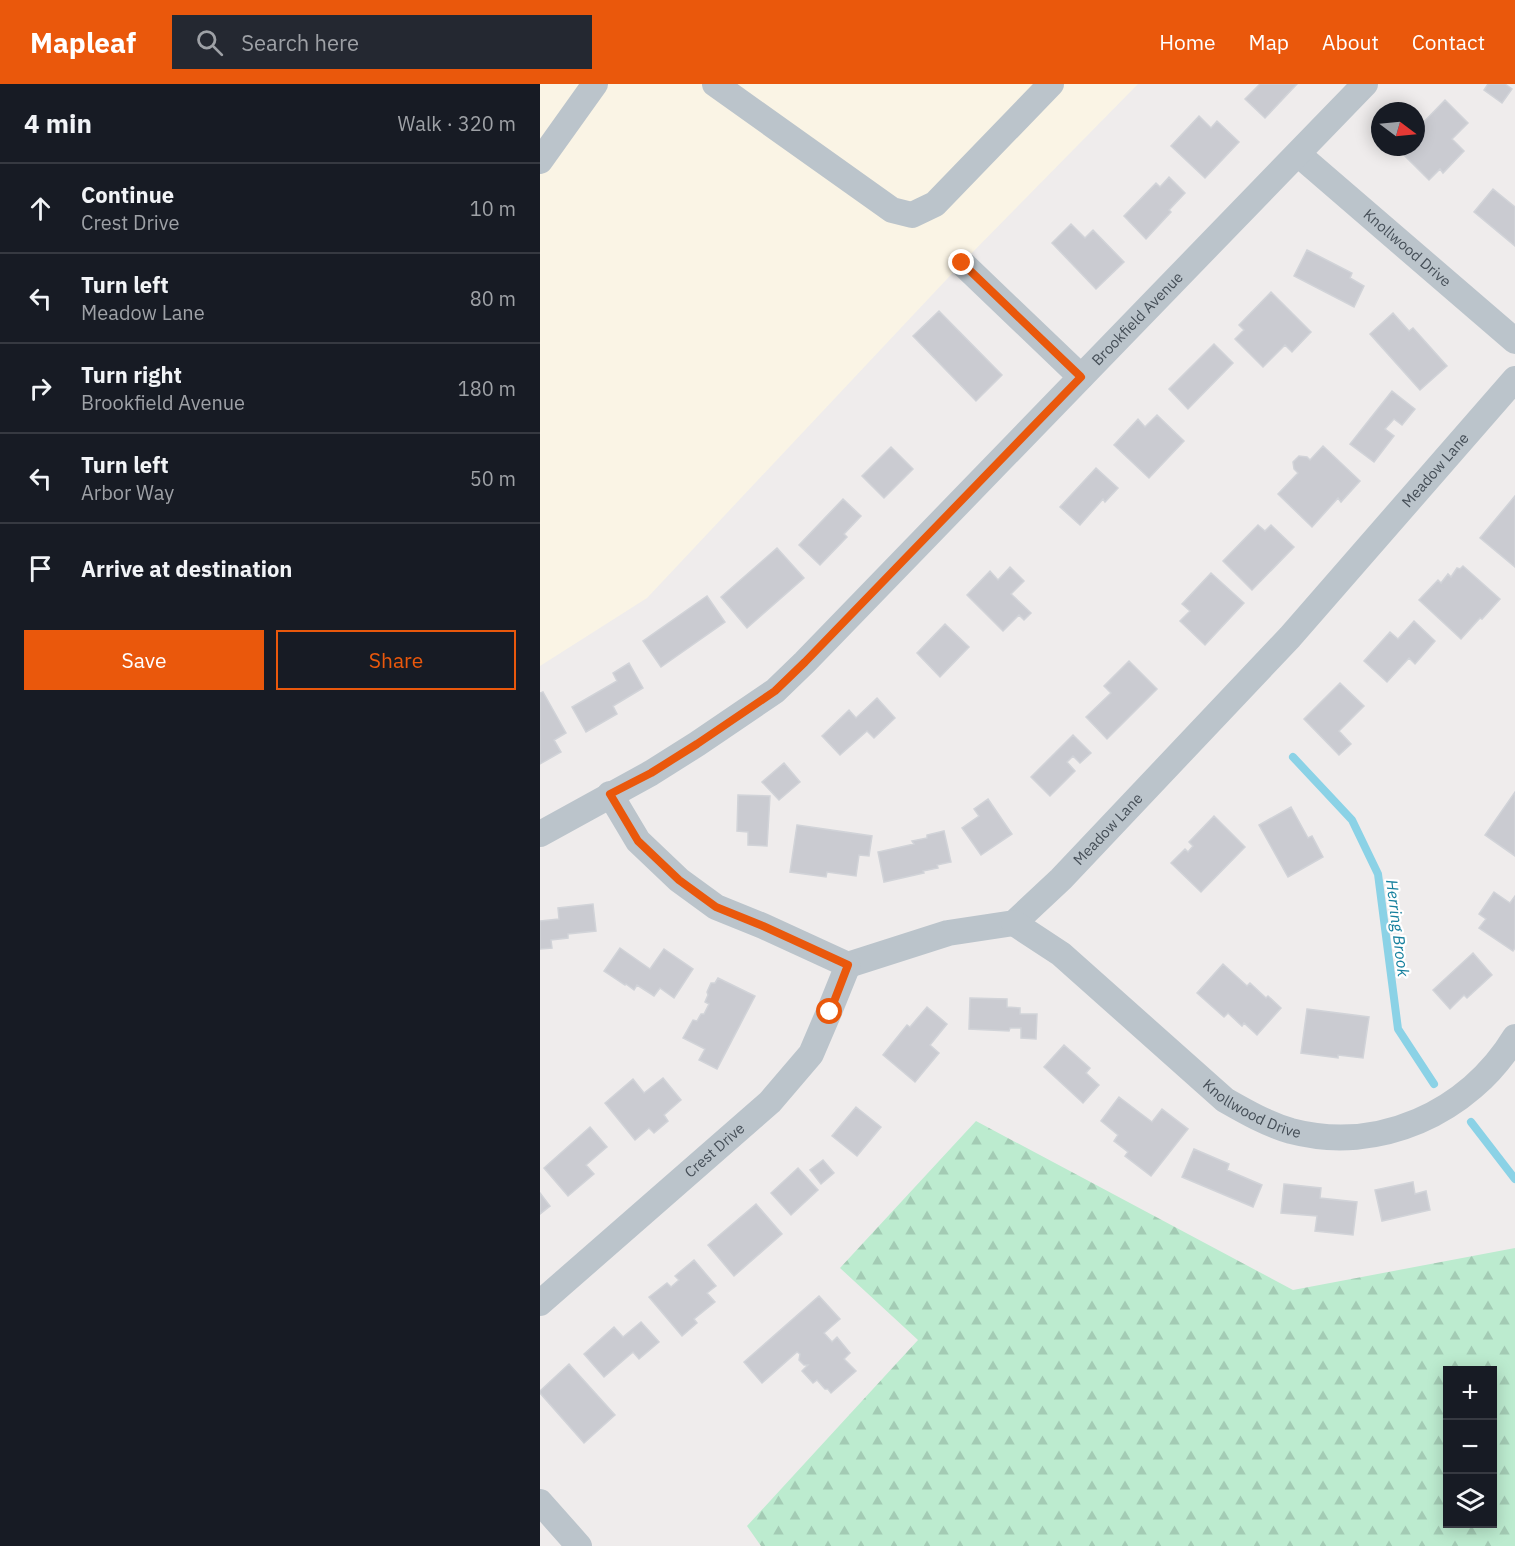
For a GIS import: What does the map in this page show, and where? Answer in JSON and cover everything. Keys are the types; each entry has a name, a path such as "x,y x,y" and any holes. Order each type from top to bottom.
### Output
{"street":[{"path":"540,161 595,84"},
{"path":"715,84 892,210 912,215 935,204 1051,84"},
{"name":"Brookfield Avenue","path":"540,834 651,773 775,691 1365,84"},
{"name":"Knollwood Drive","path":"1298,154 1515,340"},
{"path":"962,263 1081,377"},
{"name":"Meadow Lane","path":"1014,923 1061,879 1290,637 1515,379"},
{"path":"610,794 638,841 679,880 716,907 848,965 948,933 1014,923"},
{"name":"Knollwood Drive","path":"1014,923 1061,954 1225,1100 1255,1118 1291,1131 1329,1137 1364,1136 1399,1129 1431,1116 1461,1098 1485,1077 1515,1037"},
{"name":"Crest Drive","path":"540,1303 770,1102 811,1054 848,965"},
{"path":"540,1502 579,1546"}],"shaded area":[{"path":"540,84 1138,84 962,263 647,598 540,666"}],"green space":[{"path":"976,1121 1293,1290 1515,1248 1515,1546 761,1546 747,1526 918,1340 840,1268"}],"building":[{"path":"1260,84 1297,84 1265,118 1245,99"},
{"path":"1488,84 1505,84 1512,89 1502,103 1484,90"},
{"path":"1445,100 1468,123 1452,139 1464,151 1443,173 1440,169 1429,180 1405,156 1425,156 1425,121"},
{"path":"1199,116 1211,128 1217,121 1239,142 1205,178 1171,146"},
{"path":"1169,177 1185,193 1146,239 1124,216 1156,183 1160,187"},
{"path":"1493,189 1515,207 1515,246 1474,212"},
{"path":"1071,224 1085,238 1093,230 1124,262 1096,289 1052,243"},
{"path":"1307,250 1352,273 1350,278 1364,286 1354,307 1294,276"},
{"path":"1271,292 1311,332 1292,352 1285,345 1263,367 1235,339 1244,330 1239,325"},
{"path":"939,311 1002,375 976,401 913,336"},
{"path":"1393,313 1409,331 1413,328 1447,366 1420,390 1370,334"},
{"path":"1214,344 1233,363 1188,409 1169,389"},
{"path":"1392,391 1415,409 1402,425 1394,419 1385,429 1394,436 1374,462 1350,444"},
{"path":"1157,415 1184,441 1149,478 1114,445 1138,419 1145,427"},
{"path":"1323,446 1360,481 1341,502 1338,498 1312,527 1278,494 1298,473 1294,469 1293,462 1299,456 1310,460"},
{"path":"891,447 913,469 884,498 862,476"},
{"path":"1096,468 1118,488 1105,502 1103,499 1080,525 1060,507"},
{"path":"1515,496 1515,567 1480,538"},
{"path":"843,499 861,516 844,534 847,537 820,565 799,545"},
{"path":"1258,525 1265,531 1271,525 1294,547 1252,590 1223,561"},
{"path":"777,548 804,578 747,628 721,597"},
{"path":"1463,566 1500,599 1461,639 1419,600 1438,580 1441,583 1448,574 1451,577 1457,568 1460,569"},
{"path":"1010,567 1024,581 1011,594 1031,613 1024,620 1019,615 1003,631 967,595 990,571 998,580"},
{"path":"1211,573 1244,603 1205,645 1180,621 1190,611 1182,604"},
{"path":"707,596 725,622 661,667 643,641"},
{"path":"1414,621 1435,641 1415,664 1409,658 1387,682 1364,661 1390,632 1398,639"},
{"path":"945,624 969,647 940,677 917,653"},
{"path":"1129,661 1157,689 1107,739 1086,717 1111,693 1104,686"},
{"path":"629,663 643,688 613,706 617,714 586,732 572,707 617,681 613,673"},
{"path":"1340,683 1364,706 1339,731 1351,744 1339,755 1304,719"},
{"path":"543,692 566,733 554,740 561,752 540,764 540,693"},
{"path":"877,698 895,718 874,738 867,731 840,755 822,736 849,710 856,718"},
{"path":"1073,735 1091,753 1080,763 1073,756 1067,762 1075,771 1050,796 1031,777"},
{"path":"784,763 800,782 779,800 762,782"},
{"path":"1515,792 1515,856 1485,835"},
{"path":"738,795 770,796 767,846 748,845 748,832 737,831"},
{"path":"988,799 1012,834 981,855 962,828 979,816 974,809"},
{"path":"1291,807 1308,838 1312,836 1323,857 1288,877 1259,825"},
{"path":"1214,816 1245,847 1201,892 1171,863 1185,849 1188,852 1193,846 1189,842"},
{"path":"797,825 872,836 869,856 859,855 856,876 827,872 826,877 790,872"},
{"path":"944,831 951,862 937,865 938,868 923,871 924,873 884,882 878,852 914,844 912,841"},
{"path":"1494,892 1510,903 1515,896 1515,948 1513,951 1479,928 1486,919 1479,914"},
{"path":"593,904 596,931 568,934 568,938 551,940 552,948 540,949 540,921 559,919 558,908"},
{"path":"620,948 650,969 664,949 693,969 674,998 660,988 654,996 637,985 634,990 604,971"},
{"path":"1473,953 1492,975 1467,998 1464,995 1450,1009 1433,990"},
{"path":"1223,964 1247,986 1250,983 1281,1008 1257,1035 1244,1023 1242,1026 1228,1013 1224,1017 1197,993"},
{"path":"718,978 755,996 717,1069 699,1060 705,1049 683,1038 693,1020 697,1021 701,1014 704,1014 709,1004 705,1002 707,992 711,983 715,983"},
{"path":"970,998 1007,999 1007,1007 1020,1008 1020,1014 1037,1014 1036,1039 1021,1038 1021,1028 1010,1028 1009,1031 969,1029"},
{"path":"927,1007 947,1024 930,1045 939,1053 915,1082 883,1055 907,1025 910,1027"},
{"path":"1307,1009 1369,1017 1363,1058 1338,1055 1338,1058 1301,1053"},
{"path":"1064,1045 1090,1068 1086,1073 1099,1085 1083,1103 1044,1067"},
{"path":"663,1078 681,1100 664,1115 668,1121 654,1133 649,1128 635,1140 605,1103 633,1079 644,1093"},
{"path":"1119,1097 1152,1122 1162,1109 1188,1129 1151,1176 1125,1156 1128,1152 1114,1141 1118,1135 1101,1121"},
{"path":"856,1107 881,1127 857,1156 832,1136"},
{"path":"590,1127 607,1147 586,1165 594,1174 568,1196 544,1168"},
{"path":"1194,1149 1229,1164 1227,1170 1262,1185 1253,1207 1182,1177"},
{"path":"823,1160 834,1173 821,1184 810,1170"},
{"path":"798,1168 818,1190 791,1215 771,1193"},
{"path":"1413,1182 1415,1194 1426,1191 1430,1210 1382,1221 1375,1190"},
{"path":"1284,1184 1321,1188 1320,1198 1357,1202 1353,1235 1315,1231 1317,1216 1281,1213"},
{"path":"540,1193 550,1206 540,1214"},
{"path":"756,1204 782,1234 734,1276 708,1245"},
{"path":"694,1260 716,1286 707,1293 715,1302 694,1319 697,1323 682,1336 649,1297 667,1283 671,1287 679,1280 675,1276"},
{"path":"819,1296 840,1319 824,1333 832,1342 837,1337 850,1353 844,1359 856,1371 831,1393 817,1380 813,1383 802,1371 808,1365 804,1365 799,1360 800,1354 797,1352 762,1383 744,1362"},
{"path":"641,1322 659,1342 639,1359 633,1352 604,1377 584,1354 614,1327 623,1337"},
{"path":"569,1364 615,1415 584,1443 540,1393"}],"waterway":[{"name":"Herring Brook","path":"1293,757 1352,820 1378,874 1398,1029 1434,1084"},
{"name":"Herring Brook","path":"1471,1122 1515,1179"}],"route":[{"path":"830,1012 848,965 716,907 679,880 638,841 610,794 651,773 775,691 1081,377 962,263"}]}
